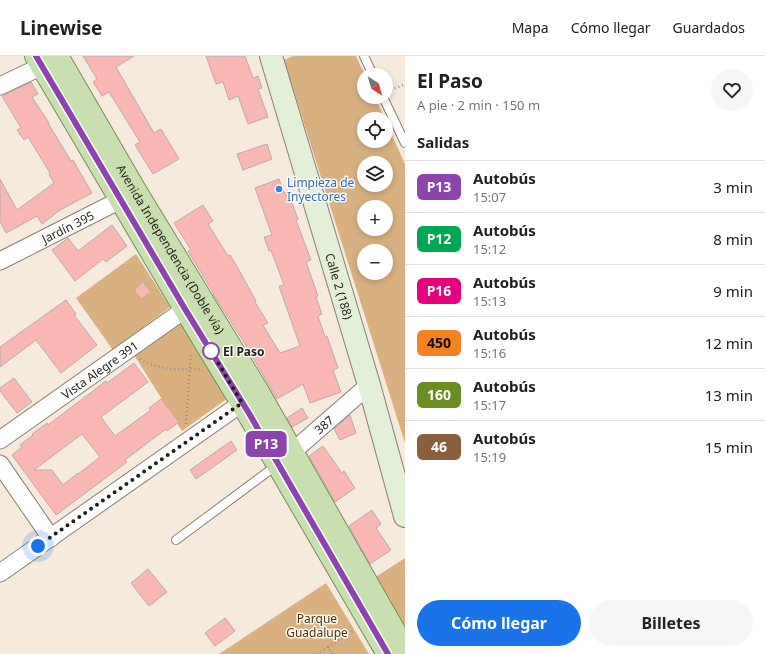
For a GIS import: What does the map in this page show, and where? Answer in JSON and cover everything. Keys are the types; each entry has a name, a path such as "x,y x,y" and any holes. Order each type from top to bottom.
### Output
{"main road":[{"name":"Calle 2 (188)","path":"275,57 405,516"},
{"name":"Avenida Independencia (Doble vía)","path":"51,58 129,196 285,458 388,654"},
{"name":"Avenida Independencia (Doble vía)","path":"193,304 223,370 250,397"},
{"name":"Avenida Independencia (Doble vía)","path":"285,458 356,566 405,650"}],"street":[{"path":"0,86 51,58"},
{"name":"Jardín 395","path":"0,261 129,196"},
{"name":"Vista Alegre 391","path":"0,440 193,304"},
{"name":"387","path":"285,458 369,385"},
{"path":"0,573 250,397"},
{"path":"0,464 51,538"}],"lane":[{"path":"364,56 370,68"},
{"path":"386,104 405,143"},
{"path":"176,540 285,458"}],"path":[{"path":"393,90 405,84"},
{"path":"184,444 182,431 186,425 191,346"},
{"path":"126,351 153,366 189,370 210,368 223,370"},
{"path":"317,654 328,647 333,654"}],"green space":[{"path":"293,56 356,56 362,68 357,68 357,104 378,104 382,112 357,112 357,148 393,148 393,137 405,164 405,443 284,60"},
{"path":"136,254 170,307 113,350 76,298"},
{"path":"181,322 232,395 182,431 134,355"},
{"path":"405,558 405,639 371,580"},
{"name":"Parque Guadalupe","path":"326,583 369,654 219,654"}],"building":[{"path":"83,56 134,56 116,67 154,133 161,129 179,159 153,174 135,145 140,142 109,92 102,96 93,82 97,79"},
{"path":"206,56 245,56 253,78 258,76 262,88 258,89 268,117 248,124 238,96 229,100 223,82 216,84"},
{"path":"31,82 38,94 32,97 71,161 73,160 92,193 60,210 42,224 37,216 6,233 0,221 0,179 17,210 54,183 49,174 50,173 28,137 24,140 17,130 21,128 2,96"},
{"path":"267,144 272,159 243,170 237,154"},
{"path":"279,179 284,193 288,192 298,219 296,220 311,260 306,262 318,296 316,297 322,314 318,316 325,337 327,336 338,368 333,370 341,392 310,403 303,384 277,399 242,339 213,294 188,251 191,250 174,223 203,205 213,221 208,224 228,256 230,255 239,270 256,301 255,302 268,323 263,325 280,353 300,346 279,286 284,285 271,250 269,251 264,237 272,235 255,188"},
{"path":"112,225 127,246 106,262 103,259 75,281 52,250 68,238 78,251"},
{"path":"143,282 151,292 141,299 134,290"},
{"path":"66,300 76,314 74,315 97,345 61,373 36,340 0,367 0,347"},
{"path":"134,363 148,382 101,417 115,436 151,410 149,408 161,399 179,422 167,431 166,429 125,460 127,462 56,515 12,455 22,447 20,445 33,435 32,434 47,423 48,425 106,381 107,383","holes":["82,434 100,457 63,485 52,470 34,470"]},
{"path":"14,378 32,402 17,413 0,391 0,388"},
{"path":"302,408 308,418 292,427 287,418"},
{"path":"350,415 356,433 340,440 334,429"},
{"path":"231,441 237,450 196,479 190,470"},
{"path":"323,446 342,473 344,471 355,488 335,502 309,456"},
{"path":"372,510 381,524 376,528 391,550 370,564 349,526"},
{"path":"148,569 167,592 149,606 131,583"},
{"path":"225,618 235,631 215,646 205,633"}],"bus line":[{"name":"P13","path":"36,56 185,309 250,415 388,654"}],"place":[{"name":"Limpieza de Inyectores","path":"279,189"},
{"name":"El Paso","path":"211,351"}],"route":[{"path":"38,546 242,403 211,351"}]}
